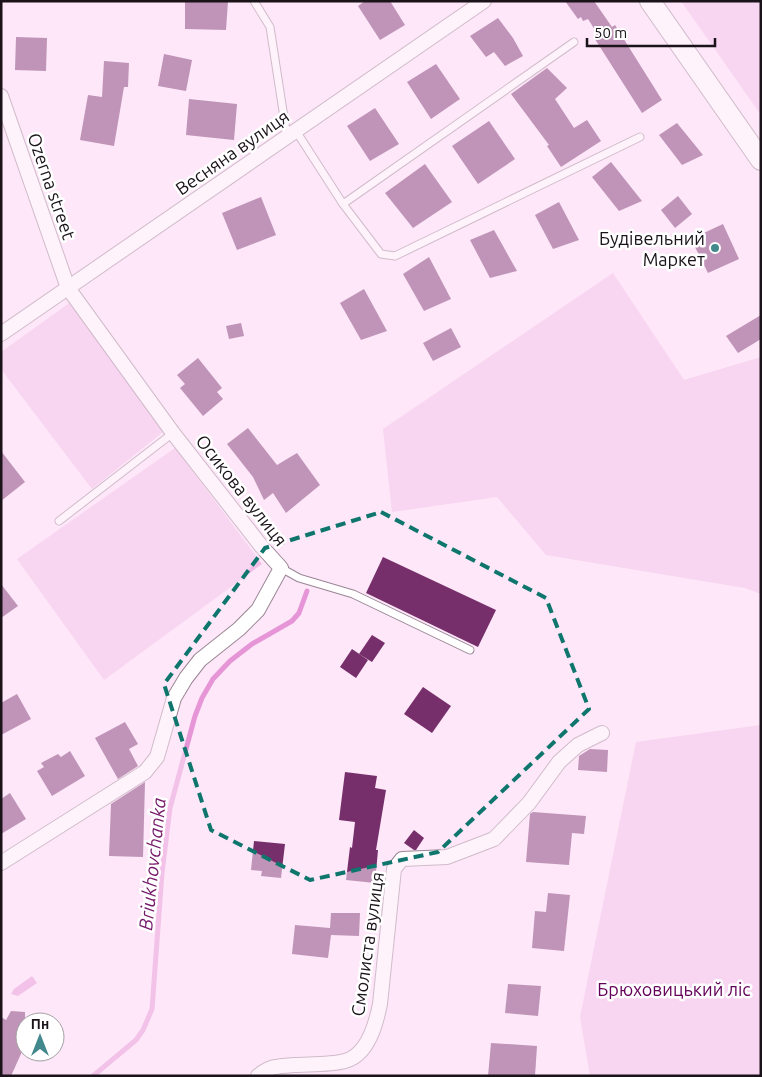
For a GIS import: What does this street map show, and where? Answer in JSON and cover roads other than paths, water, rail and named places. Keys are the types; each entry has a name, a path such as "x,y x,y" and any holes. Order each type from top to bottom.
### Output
{"main road":[{"path":"650,1 761,160"}],"street":[{"name":"Весняна вулиця","path":"1,334 484,1"},
{"name":"Ozerna street","path":"1,96 68,288"},
{"name":"Осикова вулиця","path":"1,862 145,772 156,757 174,698 186,678 200,660 239,629 258,610 281,568 262,547 173,433 68,288"},
{"name":"Смолиста вулиця","path":"258,1076 268,1068 345,1061 357,1055 368,1040 376,1023 380,1004 394,869 402,859 447,857 494,839 528,803 559,762 578,745 602,733"}],"lane":[{"path":"254,1 270,27 292,134 382,254 394,256 640,137"},
{"path":"344,204 574,42"},
{"path":"58,521 173,433"},
{"path":"281,568 299,578 353,594 470,650"}],"waterway":[{"name":"Briukhovchanka","path":"93,1076 136,1040 143,1030 152,1009 162,873 170,808 195,716 202,698 213,679 230,661 252,644 292,621 299,613 307,591"}],"place":[{"name":"Будівельний Маркет","path":"715,248"}],"park label":[{"name":"Брюховицький ліс","path":"674,989"}]}
